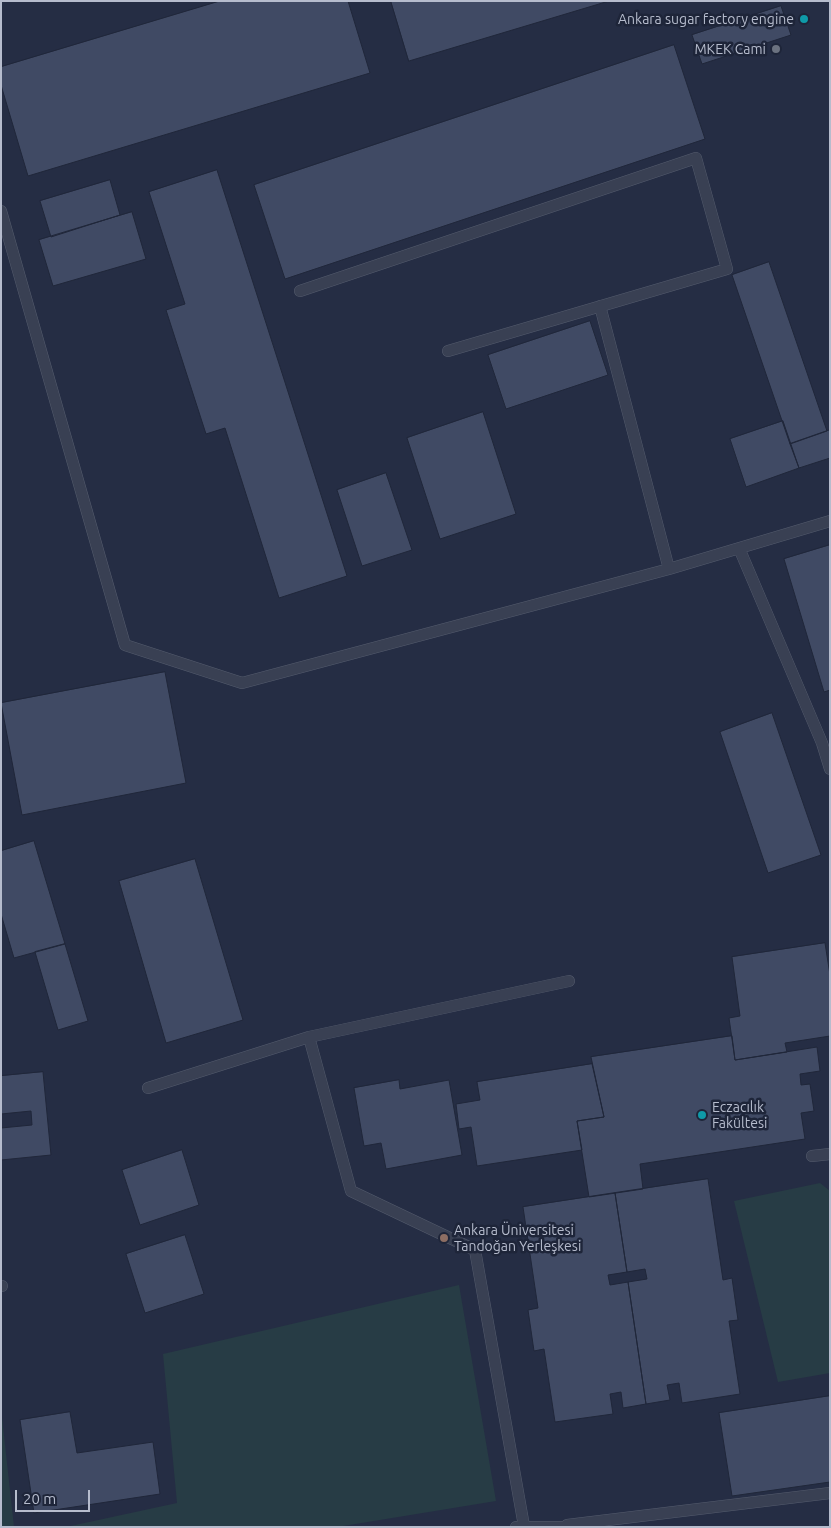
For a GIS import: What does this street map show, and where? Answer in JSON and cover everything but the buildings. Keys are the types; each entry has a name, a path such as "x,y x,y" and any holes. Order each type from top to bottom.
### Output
{"lane":[{"path":"300,291 696,158 727,269 448,351"},
{"path":"1,211 125,645 242,683 669,569 830,521"},
{"path":"600,306 669,569"},
{"path":"739,548 826,742 830,769"},
{"path":"148,1088 309,1037 569,981"},
{"path":"309,1037 351,1191 474,1250 520,1526 567,1526 830,1493"},
{"path":"812,1156 830,1154"}],"shaded area":[{"path":"820,1183 830,1191 830,1373 778,1382 734,1201"},
{"path":"459,1285 496,1501 337,1527 66,1527 177,1503 163,1354"},
{"path":"2,1417 14,1527 1,1527"}],"place":[{"name":"Ankara sugar factory engine","path":"804,19"},
{"name":"MKEK Cami","path":"776,49"},
{"name":"Eczacılık Fakültesi","path":"702,1115"},
{"name":"Ankara Üniversitesi Tandoğan Yerleşkesi","path":"444,1238"}]}
